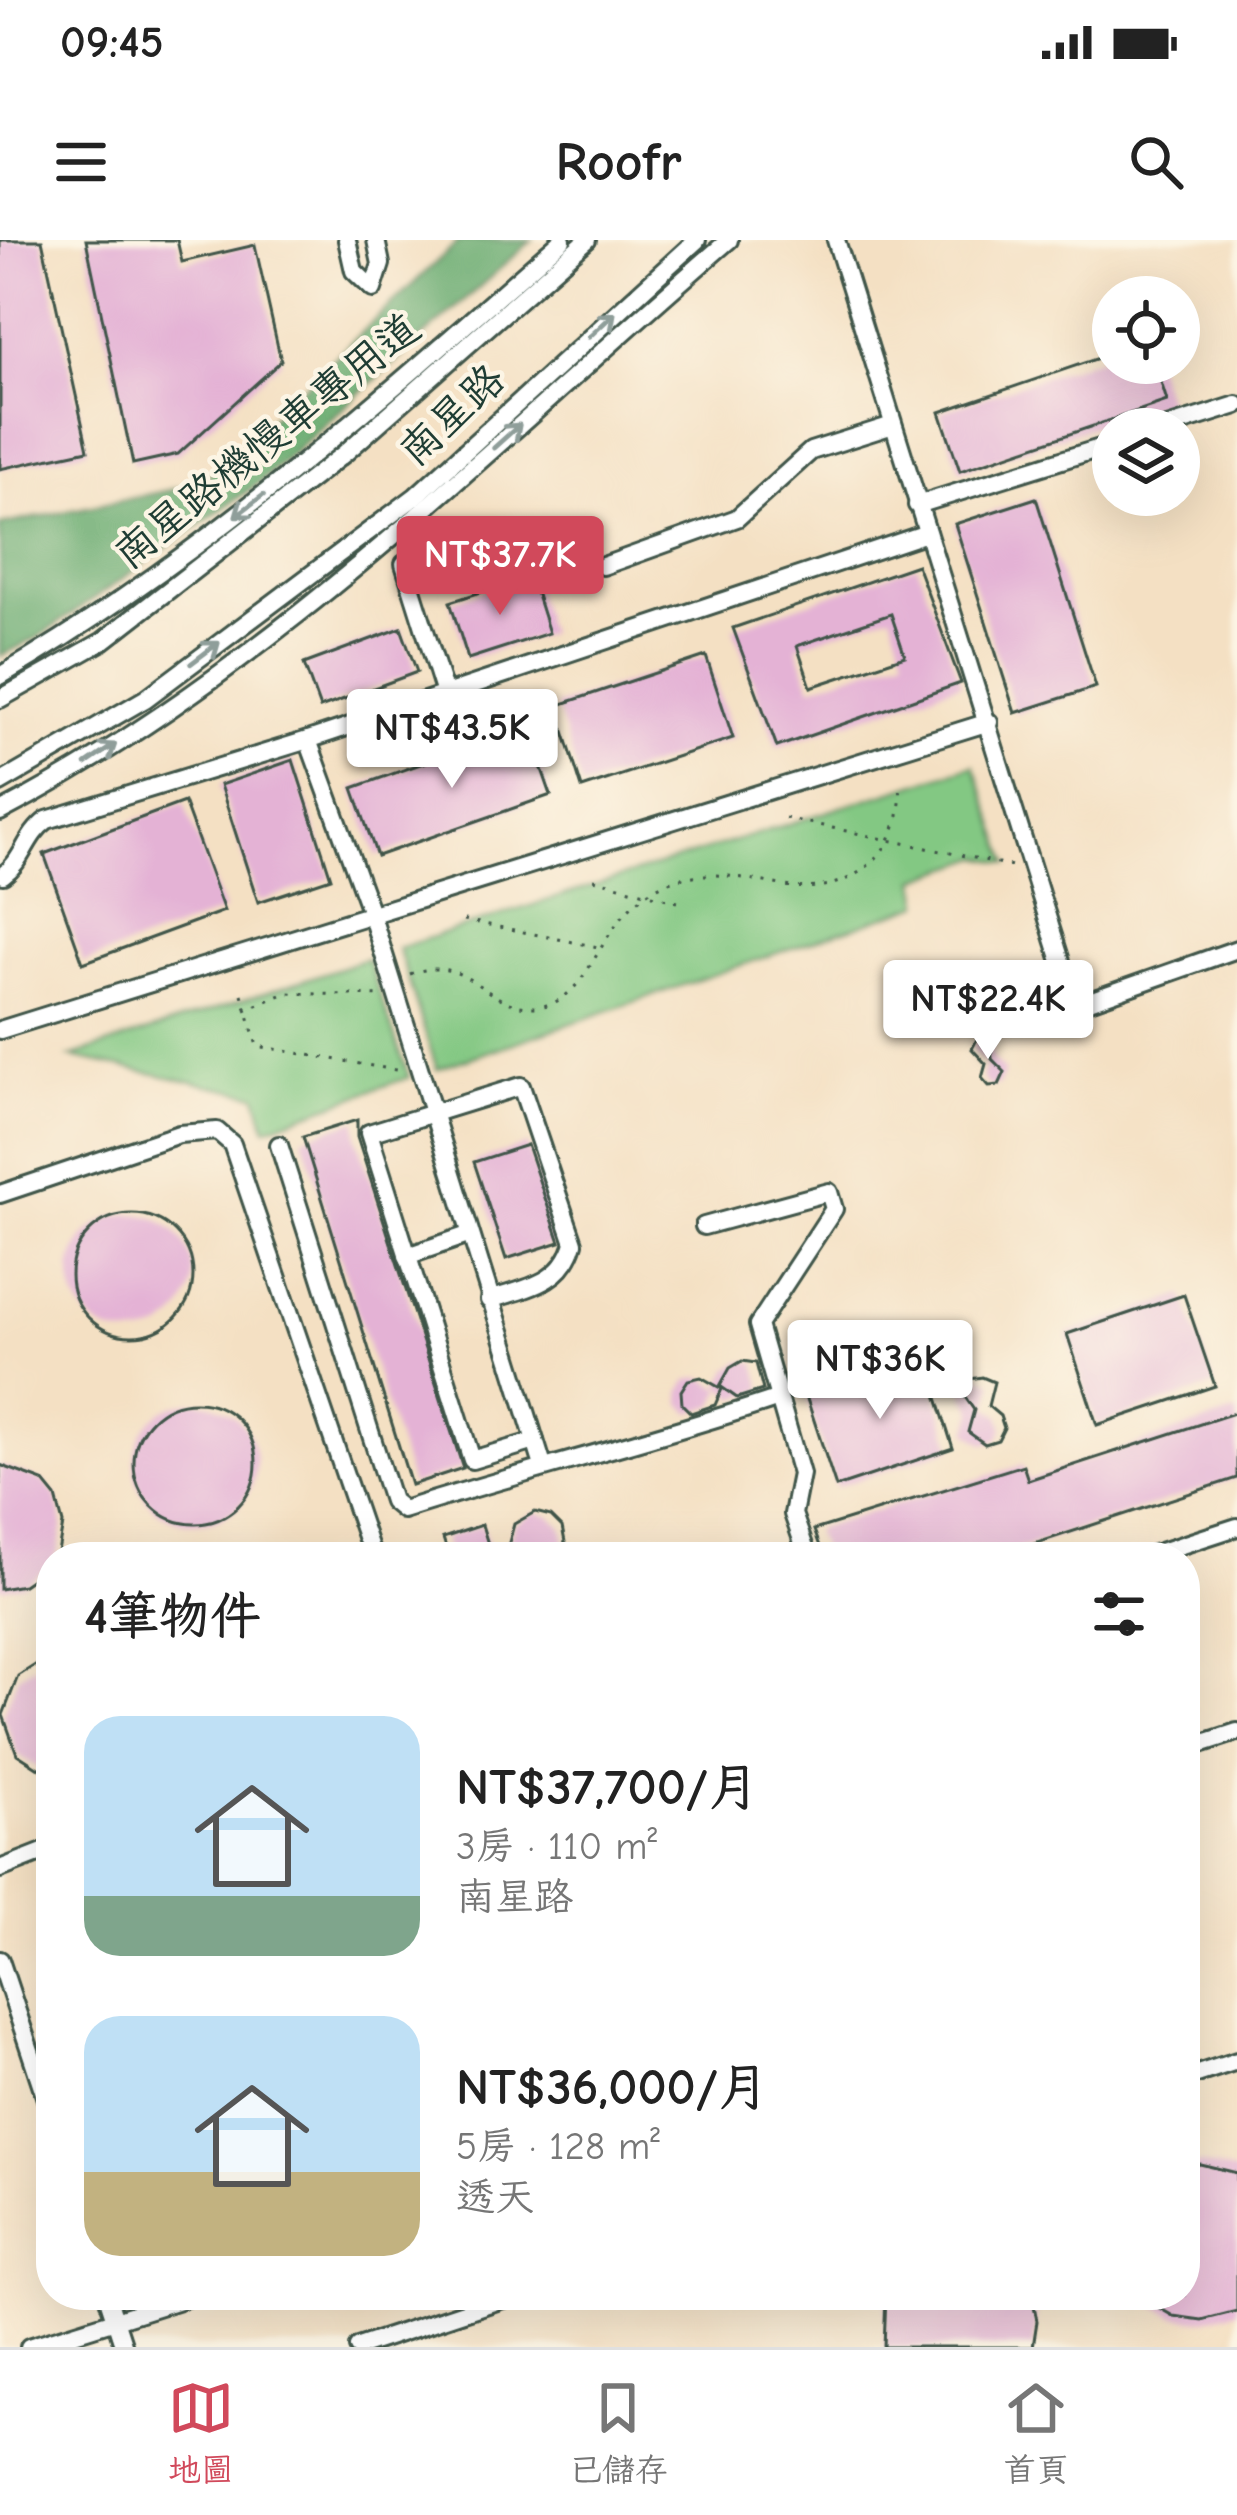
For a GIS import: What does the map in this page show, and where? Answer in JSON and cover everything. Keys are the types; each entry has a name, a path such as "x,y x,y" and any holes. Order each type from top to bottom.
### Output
{"street":[{"path":"347,240 354,271 373,289 381,264 376,240"},
{"name":"南星路機慢車專用道","path":"0,676 100,618 334,442 562,240"},
{"name":"南星路","path":"0,699 103,641 345,453 587,240"},
{"name":"南星路","path":"0,783 145,699 416,496 697,240"},
{"path":"0,812 65,778 210,679 390,540 730,240"},
{"path":"836,240 1075,1006 1237,949"},
{"path":"1200,417 1237,405"},
{"path":"603,566 737,518 811,451 892,425"},
{"path":"917,505 1092,451"},
{"path":"3,875 16,866 26,835 47,820 308,740 926,533"},
{"path":"404,564 446,694"},
{"path":"0,1030 989,722"},
{"path":"308,740 435,1111 468,1234 542,1466"},
{"path":"489,1300 551,1280 568,1264 574,1243 520,1086 369,1133 472,1460 535,1441"},
{"path":"0,1193 179,1134 217,1131 232,1144 368,1542"},
{"path":"279,1145 392,1501 403,1510 542,1466 652,1442 779,1397"},
{"path":"704,1226 829,1192 835,1209 758,1325 801,1474 793,1514 803,1542"},
{"path":"407,1256 468,1234"},
{"path":"1191,1542 1237,1527"},
{"path":"1200,1744 1237,1732"},
{"path":"0,1869 36,1855"},
{"path":"0,1960 36,2069"},
{"path":"1200,2073 1237,2062"},
{"path":"112,2310 124,2347"},
{"path":"29,2347 149,2310"},
{"path":"358,2347 470,2310"}],"path":[{"path":"403,976 454,968 507,1002 538,1007 580,986 626,908 646,894 694,875 787,886 862,873 893,841 903,811 900,782"},
{"path":"785,818 1013,866"},
{"path":"594,879 678,902"},
{"path":"464,920 600,947"},
{"path":"245,1010 286,993 389,997"},
{"path":"242,994 256,1046 415,1073"}],"green space":[{"path":"460,240 532,240 259,483 39,637 0,656 0,525 200,484"},
{"path":"974,765 1009,863 980,857 917,879 921,904 437,1069 398,948"},
{"path":"367,959 409,1077 266,1128 257,1095 71,1057"}],"building":[{"path":"0,240 42,240 88,450 0,469"},
{"path":"86,240 177,240 182,262 255,245 281,361 178,454 133,464"},
{"path":"1092,360 1092,384 1162,384 1167,401 1146,408 1092,408 1092,426 960,471 940,412"},
{"path":"1036,498 1096,687 1015,713 955,524"},
{"path":"917,565 961,683 777,747 733,628","holes":["891,614 905,656 811,687 797,646"]},
{"path":"531,576 549,633 468,659 450,602"},
{"path":"401,628 417,672 320,708 304,664"},
{"path":"706,656 733,738 582,788 556,706"},
{"path":"527,726 551,795 377,856 353,788"},
{"path":"293,760 331,878 258,902 220,785"},
{"path":"184,802 224,911 83,963 44,854"},
{"path":"978,1037 991,1041 992,1059 1005,1072 999,1085 989,1086 982,1078 986,1064 972,1049"},
{"path":"357,1120 357,1137 463,1468 411,1485 303,1137"},
{"path":"527,1145 560,1242 506,1259 474,1162"},
{"path":"132,1214 156,1218 175,1232 189,1251 193,1275 189,1299 175,1318 156,1332 132,1336 108,1332 89,1318 75,1299 71,1275 75,1251 89,1232 108,1218"},
{"path":"1184,1295 1215,1386 1097,1425 1067,1334"},
{"path":"924,1357 953,1448 836,1487 806,1396"},
{"path":"742,1361 756,1363 763,1390 737,1398 720,1386 730,1368"},
{"path":"701,1377 722,1389 715,1405 691,1413 682,1404 681,1391 688,1380"},
{"path":"970,1379 994,1382 988,1406 1000,1416 1004,1428 998,1440 985,1444 968,1432 974,1410 963,1394"},
{"path":"195,1402 219,1406 238,1420 252,1439 256,1463 252,1487 238,1506 219,1520 195,1524 171,1520 152,1506 138,1487 134,1463 138,1439 152,1420 171,1406"},
{"path":"1237,1412 1237,1478 1040,1542 818,1542 814,1530 1023,1465 1028,1480"},
{"path":"0,1465 43,1481 56,1497 63,1524 60,1542 36,1542 36,1576 23,1585 0,1589"},
{"path":"535,1512 551,1516 562,1527 565,1542 509,1542 514,1524"},
{"path":"482,1525 487,1542 444,1542 443,1538"},
{"path":"36,1665 36,1766 17,1754 3,1715 18,1676"},
{"path":"1200,2164 1237,2173 1237,2311 1202,2320 1163,2310 1200,2310"},
{"path":"885,2310 1035,2310 1033,2347 884,2347"}]}
